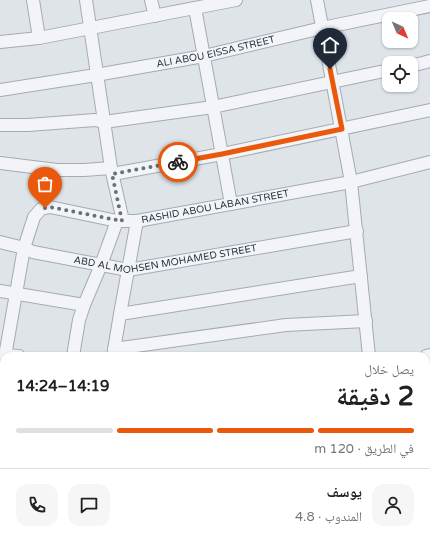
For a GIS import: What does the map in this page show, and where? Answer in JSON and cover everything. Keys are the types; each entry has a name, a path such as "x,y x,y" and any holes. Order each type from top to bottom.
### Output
{"street":[{"path":"34,0 39,38"},
{"path":"74,352 79,320 84,305 120,221 96,75 86,0"},
{"path":"151,0 155,16"},
{"path":"0,42 39,38 155,16 179,6 195,8 232,0"},
{"path":"317,0 352,182 369,352"},
{"name":"ALI ABOU EISSA STREET","path":"0,90 204,56 322,28 430,6"},
{"path":"195,8 231,204"},
{"path":"418,64 430,61"},
{"path":"0,125 28,125 95,120 104,122 213,107 382,72"},
{"path":"0,163 57,170 112,171 222,154 430,110"},
{"name":"RASHID ABOU LABAN STREET","path":"4,352 24,248 34,217 37,212 45,208 50,207 120,221 137,221 352,182 430,162"},
{"path":"114,352 137,221"},
{"name":"ABD AL MOHSEN MOHAMED STREET","path":"0,242 24,248 33,252 128,270 357,231"},
{"path":"120,314 361,276"},
{"path":"0,291 84,305"},
{"path":"120,352 286,325 366,321"}],"way so far":[{"path":"45,208 50,207 122,221 112,174 178,162"}],"route":[{"path":"178,162 342,129 330,69"}]}
